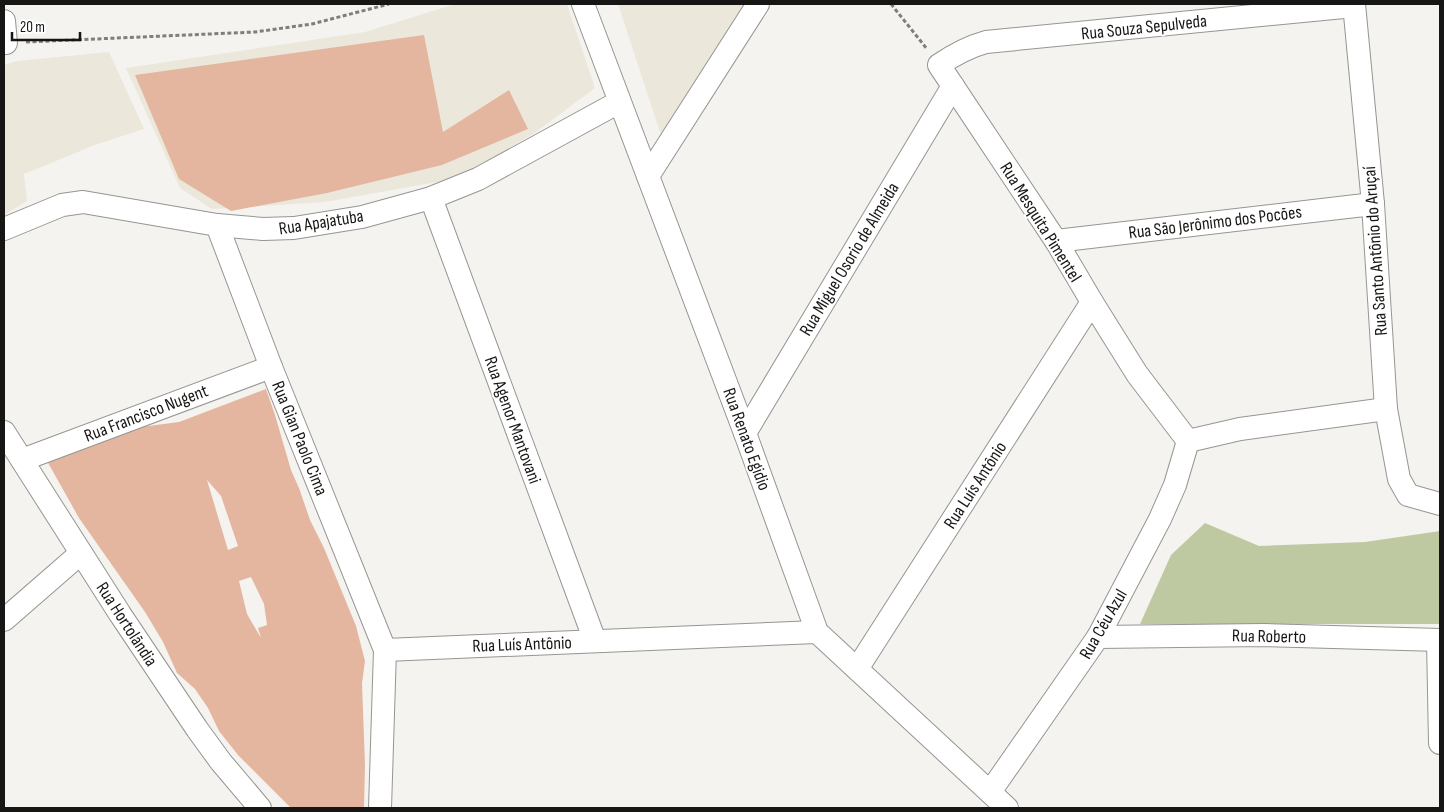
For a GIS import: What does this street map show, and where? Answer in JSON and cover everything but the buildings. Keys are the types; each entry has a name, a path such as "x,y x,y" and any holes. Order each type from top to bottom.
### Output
{"street":[{"name":"Rua Renato Egidio","path":"583,4 745,432 817,632 1007,808"},
{"path":"648,176 758,4"},
{"name":"Rua Souza Sepulveda","path":"939,65 958,52 986,42 1354,5"},
{"name":"Rua Santo Antônio do Aruçaí","path":"1354,5 1373,204 1386,408 1399,479 1408,495 1440,504"},
{"name":"Rua Mesquita Pimentel","path":"939,65 1056,241 1137,374 1188,441"},
{"name":"Rua Miguel Osorio de Almeida","path":"745,432 953,86"},
{"name":"Rua Apajatuba","path":"4,229 62,205 83,202 217,225 263,229 294,228 362,216 431,198 478,179 619,102"},
{"name":"Rua Agenor Mantovani","path":"431,198 595,642"},
{"name":"Rua São Jerônimo dos Pocões","path":"1056,241 1373,204"},
{"name":"Rua Gian Paolo Cima","path":"217,225 271,367 385,650"},
{"name":"Rua Luís Antônio","path":"857,669 1092,302"},
{"name":"Rua Francisco Nugent","path":"22,460 271,367"},
{"path":"1188,441 1240,429 1386,408"},
{"name":"Rua Hortolãndia","path":"4,432 197,729 221,762 260,808"},
{"name":"Rua Céu Azul","path":"990,792 1098,637 1160,520 1175,486 1188,441"},
{"path":"4,620 81,553"},
{"path":"4,604 31,595"},
{"name":"Rua Luís Antônio","path":"385,650 817,632"},
{"name":"Rua Roberto","path":"1098,637 1264,635 1439,640"},
{"path":"1439,640 1440,743"},
{"path":"380,808 385,650"}],"path":[{"path":"4,36 255,32 312,24 389,4"},
{"path":"892,4 939,65"}],"shaded area":[{"path":"455,4 567,4 595,88 536,132 459,178 325,202 212,209 180,188 126,68 365,32"},
{"path":"618,4 746,4 662,138"},
{"path":"109,52 144,129 95,145 24,174 27,201 4,215 4,65 17,61"}],"green space":[{"path":"1205,523 1259,546 1365,542 1440,531 1440,624 1140,624 1171,555"}]}
